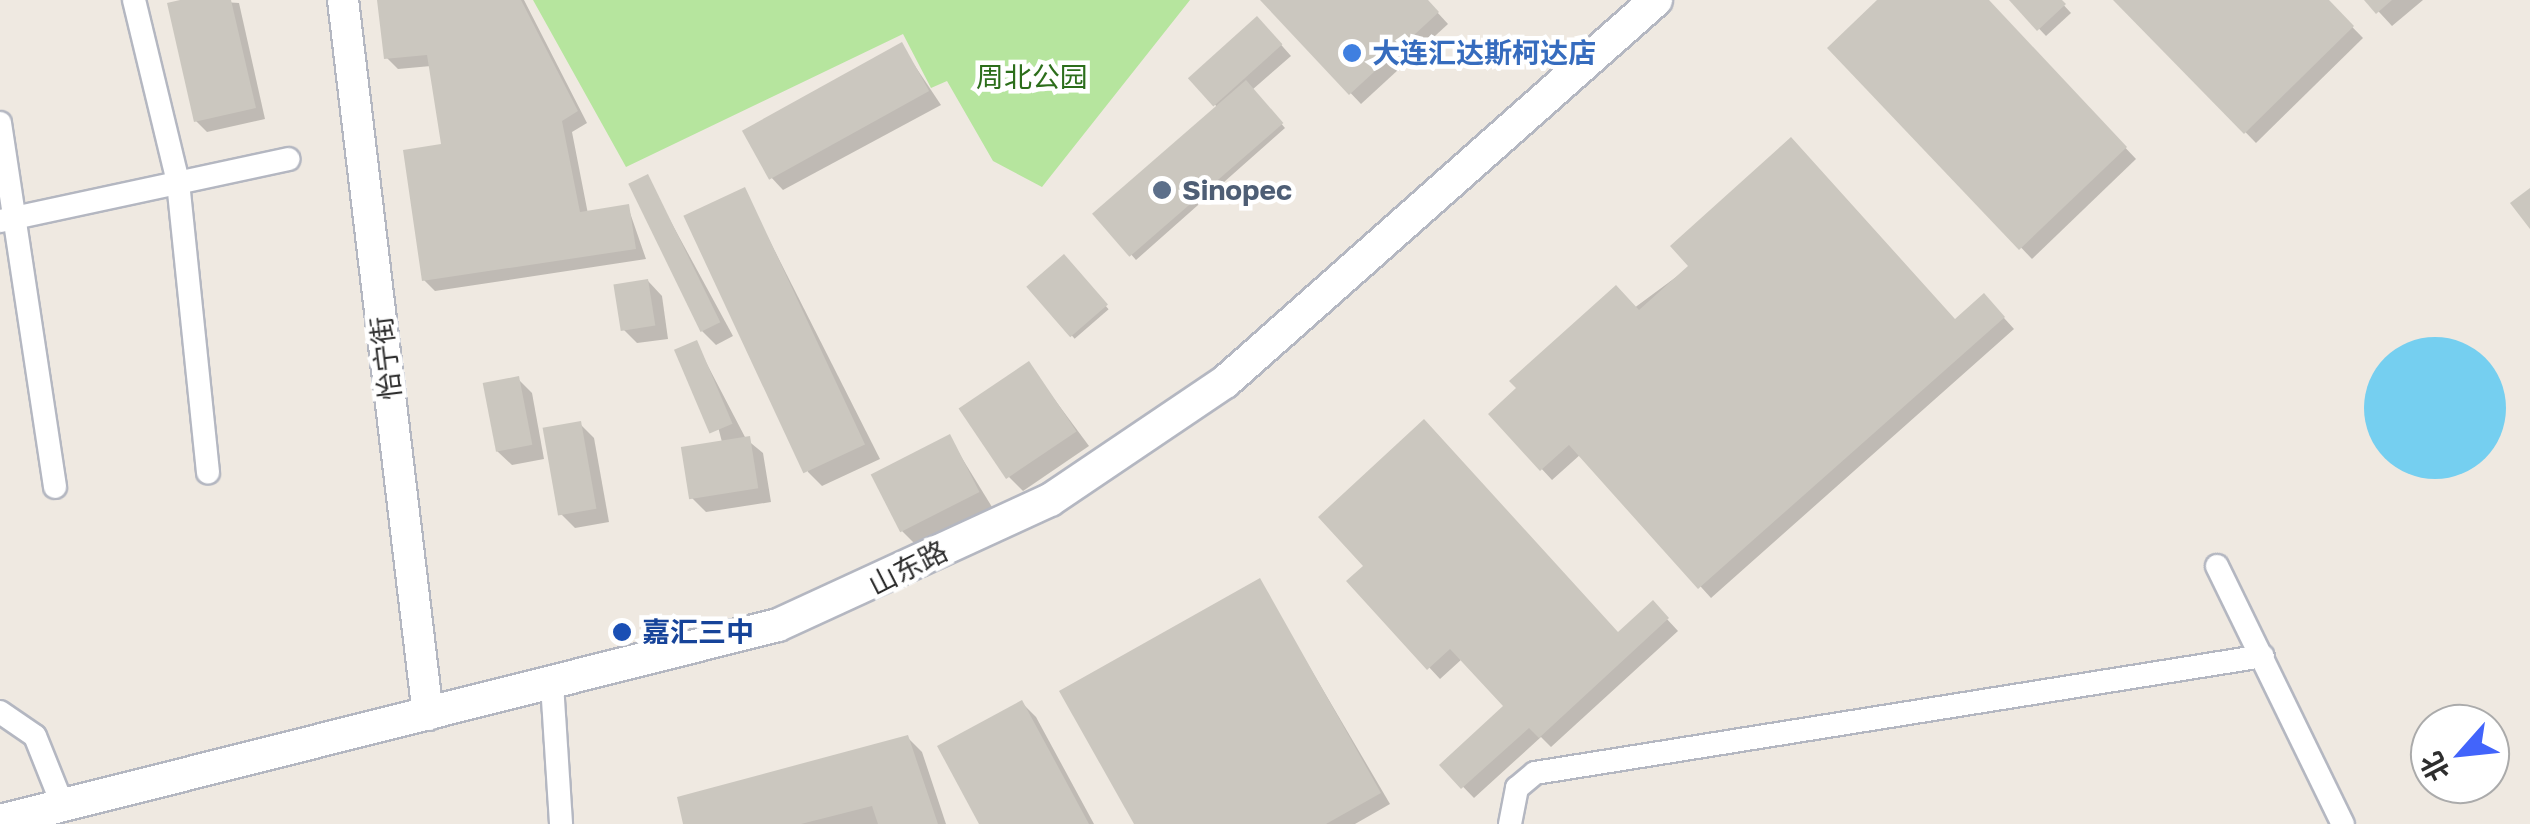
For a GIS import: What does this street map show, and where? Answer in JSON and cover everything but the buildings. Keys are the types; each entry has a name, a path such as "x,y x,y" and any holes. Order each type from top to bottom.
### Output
{"main road":[{"name":"山东路","path":"4,821 778,625 1050,500 1225,382 1656,0"}],"street":[{"path":"134,0 178,182 208,472"},
{"name":"怡宁街","path":"343,0 428,716"},
{"path":"0,122 8,219 54,487"},
{"path":"8,219 288,159"},
{"path":"2217,566 2343,824"},
{"path":"1510,824 1517,788 1535,773 2263,656"},
{"path":"552,684 560,824"},
{"path":"0,712 35,736 63,806"}],"green space":[{"name":"周北公园","path":"533,0 1190,0 1042,187 993,161 947,81 931,88 903,34 626,167"}],"water":[{"path":"2435,337 2462,342 2486,357 2501,381 2506,408 2501,435 2486,459 2462,474 2435,479 2408,474 2384,459 2369,435 2364,408 2369,381 2384,357 2408,342"}],"place":[{"name":"大连汇达斯柯达店","path":"1352,53"},
{"name":"Sinopec","path":"1162,190"},
{"name":"嘉汇三中","path":"622,632"}]}
